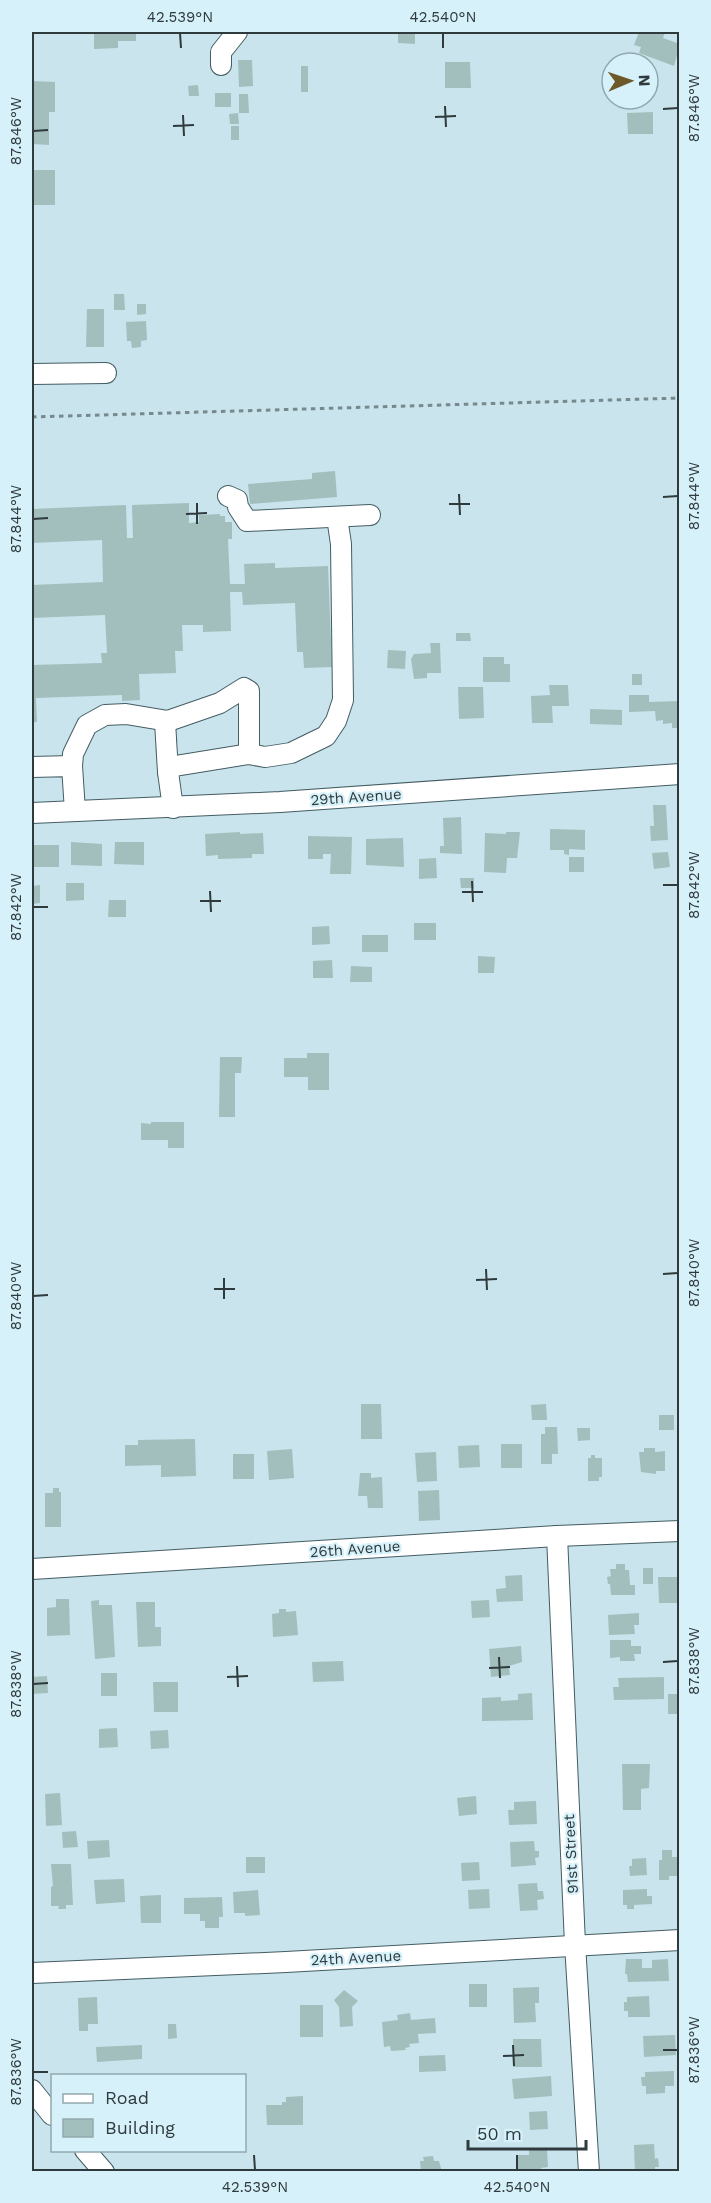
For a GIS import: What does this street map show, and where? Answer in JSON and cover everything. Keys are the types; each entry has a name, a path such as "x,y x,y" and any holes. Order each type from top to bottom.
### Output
{"street":[{"path":"221,65 221,52 237,32"},
{"path":"32,374 106,373"},
{"path":"228,496 237,500 238,507 247,521 370,515"},
{"path":"168,772 175,766 249,754 265,757 291,753 326,736 336,721 343,700 341,544 337,517"},
{"path":"75,812 73,754 87,725 105,715 126,714 165,722 220,703 242,688 248,689 249,754"},
{"path":"165,722 172,808"},
{"path":"32,767 72,766"},
{"name":"29th Avenue","path":"32,813 172,808 680,774"},
{"name":"26th Avenue","path":"32,1569 557,1536 680,1531"},
{"name":"91st Street","path":"557,1536 575,1944 589,2172"},
{"name":"24th Avenue","path":"32,1973 286,1962 575,1944 680,1940"},
{"path":"32,2090 43,2110"},
{"path":"86,2152 104,2172"}],"path":[{"path":"32,417 680,398"}],"building":[{"path":"94,32 136,32 136,41 118,41 118,48 94,49"},
{"path":"398,32 415,32 415,44 398,43"},
{"path":"639,32 665,32 663,38 680,44 674,66 660,61 660,51 640,51 641,47 634,45"},
{"path":"238,60 252,60 253,86 239,87"},
{"path":"445,62 470,62 471,88 445,88"},
{"path":"301,66 308,66 308,92 301,92"},
{"path":"32,81 55,82 55,112 49,112 49,145 32,144"},
{"path":"198,85 199,96 189,96 188,86"},
{"path":"215,93 231,93 231,107 215,107"},
{"path":"239,94 248,94 249,113 239,113"},
{"path":"653,112 653,134 628,134 627,113"},
{"path":"238,113 239,124 230,124 229,114"},
{"path":"231,126 239,126 239,140 231,140"},
{"path":"32,170 55,170 55,205 32,205"},
{"path":"114,294 124,294 125,310 114,310"},
{"path":"137,304 146,304 146,314 137,315"},
{"path":"87,309 104,309 104,347 86,347"},
{"path":"146,321 147,340 141,341 141,347 132,348 131,341 127,341 126,322"},
{"path":"335,471 337,497 250,504 248,484 312,479 312,473"},
{"path":"189,503 189,523 199,522 199,515 220,514 220,516 225,516 225,522 232,522 232,539 228,539 230,584 245,584 244,564 275,563 275,568 328,566 332,667 304,668 303,652 297,652 295,603 243,605 242,592 230,592 231,631 203,632 203,625 182,625 183,651 175,651 176,673 139,674 140,700 122,701 122,695 36,698 37,722 32,722 32,665 102,663 101,653 107,653 105,615 32,618 32,585 103,582 102,540 32,543 32,509 126,505 127,538 133,538 132,505"},
{"path":"456,633 470,633 471,641 456,641"},
{"path":"430,643 440,643 441,673 427,673 427,678 414,679 411,659 414,654 431,653"},
{"path":"388,650 406,651 405,669 387,668"},
{"path":"483,657 504,657 504,664 510,664 510,682 483,682"},
{"path":"632,674 642,674 642,685 632,685"},
{"path":"549,685 568,685 569,706 552,706 553,723 532,723 531,696 550,695"},
{"path":"458,687 483,687 484,718 459,719"},
{"path":"629,695 649,695 649,702 680,701 680,728 672,728 672,723 663,724 663,720 656,721 655,711 629,712"},
{"path":"590,709 622,710 622,725 590,724"},
{"path":"653,805 666,805 668,840 651,841 650,826 654,826"},
{"path":"461,817 462,854 440,853 440,846 444,846 443,818"},
{"path":"550,829 585,830 585,850 569,849 569,855 564,854 564,850 550,850"},
{"path":"240,832 240,834 263,833 264,854 252,854 252,858 218,859 218,855 206,856 205,834"},
{"path":"506,832 520,832 517,858 507,858 506,873 484,872 485,833 506,834"},
{"path":"308,836 352,837 351,874 330,874 331,854 323,854 323,859 308,859"},
{"path":"403,838 404,867 366,865 366,839"},
{"path":"71,842 102,844 102,866 71,865"},
{"path":"115,842 144,842 144,865 114,864"},
{"path":"32,845 59,845 59,867 32,867"},
{"path":"668,852 670,867 654,869 652,853"},
{"path":"569,857 584,857 584,872 569,872"},
{"path":"436,858 437,878 419,879 419,859"},
{"path":"460,878 474,878 474,888 461,888"},
{"path":"66,883 84,883 84,900 66,901"},
{"path":"40,885 40,903 32,904 32,886"},
{"path":"109,900 126,900 126,917 108,917"},
{"path":"414,923 436,923 436,940 414,940"},
{"path":"329,926 330,944 312,945 312,927"},
{"path":"362,935 388,935 388,952 362,952"},
{"path":"478,956 495,957 494,973 478,973"},
{"path":"332,960 333,978 313,978 313,961"},
{"path":"351,966 372,967 372,982 350,982"},
{"path":"307,1053 329,1053 329,1090 308,1090 308,1077 284,1077 284,1058 307,1058"},
{"path":"220,1057 242,1057 241,1073 235,1073 235,1117 219,1117"},
{"path":"151,1122 184,1122 184,1148 168,1148 168,1140 141,1140 141,1123 151,1124"},
{"path":"361,1404 381,1404 382,1439 361,1439"},
{"path":"546,1404 547,1420 532,1420 531,1405"},
{"path":"659,1415 674,1415 674,1430 659,1430"},
{"path":"545,1427 557,1427 558,1454 552,1454 552,1464 541,1464 541,1434 545,1434"},
{"path":"577,1428 590,1428 590,1440 578,1441"},
{"path":"195,1439 196,1476 161,1477 161,1465 125,1466 125,1445 138,1445 138,1440"},
{"path":"501,1444 522,1444 522,1468 501,1468"},
{"path":"479,1445 480,1467 459,1468 458,1446"},
{"path":"644,1448 655,1448 655,1452 665,1451 665,1471 656,1471 656,1474 641,1472 639,1452 644,1452"},
{"path":"292,1449 294,1478 269,1480 267,1451"},
{"path":"436,1452 437,1481 417,1482 415,1453"},
{"path":"233,1454 254,1454 254,1479 233,1479"},
{"path":"591,1455 595,1455 595,1458 602,1458 602,1477 599,1477 599,1481 588,1481 588,1458 591,1458"},
{"path":"360,1473 371,1473 371,1478 382,1477 383,1508 368,1508 367,1496 358,1496"},
{"path":"53,1488 59,1488 61,1492 61,1527 45,1527 45,1493 53,1493"},
{"path":"439,1490 440,1520 419,1521 418,1491"},
{"path":"616,1564 625,1564 625,1570 629,1570 630,1585 635,1585 635,1595 611,1595 607,1577 611,1576 610,1569 616,1569"},
{"path":"643,1568 653,1568 653,1584 643,1584"},
{"path":"522,1575 523,1601 497,1602 496,1589 506,1588 505,1576"},
{"path":"658,1577 680,1577 680,1603 659,1603"},
{"path":"56,1599 69,1599 70,1635 47,1636 47,1608 56,1607"},
{"path":"99,1600 99,1605 112,1605 115,1657 95,1659 91,1601"},
{"path":"489,1600 490,1617 472,1618 471,1601"},
{"path":"136,1602 155,1602 155,1627 161,1627 161,1646 138,1647"},
{"path":"279,1609 286,1609 286,1612 296,1611 298,1635 273,1637 272,1614 279,1613"},
{"path":"639,1613 639,1625 634,1625 635,1634 609,1635 608,1615"},
{"path":"610,1640 631,1640 631,1646 641,1646 641,1654 634,1654 635,1661 620,1661 620,1657 610,1658"},
{"path":"521,1646 522,1662 509,1666 510,1675 491,1677 489,1649"},
{"path":"343,1661 344,1681 313,1682 312,1662"},
{"path":"101,1673 117,1673 117,1696 101,1696"},
{"path":"47,1676 48,1693 32,1694 32,1677"},
{"path":"664,1677 664,1699 614,1700 613,1687 619,1687 618,1678"},
{"path":"153,1682 178,1682 178,1712 154,1712"},
{"path":"532,1693 533,1720 482,1721 482,1698 501,1697 501,1701 518,1700 518,1694"},
{"path":"668,1694 680,1694 680,1714 668,1714"},
{"path":"117,1728 118,1747 99,1748 99,1729"},
{"path":"168,1730 169,1748 151,1749 150,1731"},
{"path":"622,1764 650,1764 649,1788 641,1789 641,1810 623,1810"},
{"path":"60,1793 62,1825 46,1826 45,1794"},
{"path":"476,1796 477,1814 459,1816 457,1798"},
{"path":"536,1801 537,1824 509,1825 508,1810 514,1810 514,1802"},
{"path":"76,1831 78,1847 63,1848 62,1832"},
{"path":"109,1840 110,1857 88,1859 87,1841"},
{"path":"534,1841 535,1851 539,1851 539,1857 535,1858 536,1865 511,1867 510,1842"},
{"path":"662,1850 672,1850 672,1857 680,1857 680,1876 669,1876 669,1880 659,1880 659,1860 662,1860"},
{"path":"246,1857 265,1857 265,1873 246,1873"},
{"path":"646,1858 647,1875 630,1876 629,1866 632,1866 632,1859"},
{"path":"479,1862 480,1880 462,1881 461,1863"},
{"path":"51,1864 71,1864 73,1905 66,1905 66,1909 51,1906 51,1887 53,1886"},
{"path":"124,1879 125,1902 96,1904 94,1880"},
{"path":"537,1883 538,1891 543,1891 544,1899 537,1900 538,1910 520,1911 518,1884"},
{"path":"489,1889 490,1908 469,1909 468,1890"},
{"path":"647,1889 647,1896 652,1896 652,1904 634,1905 634,1909 627,1909 627,1905 623,1905 623,1890"},
{"path":"258,1890 260,1915 245,1916 245,1913 234,1913 233,1892"},
{"path":"161,1895 161,1923 141,1923 140,1896"},
{"path":"222,1897 223,1917 219,1917 219,1928 205,1928 205,1921 200,1921 200,1914 184,1914 184,1898"},
{"path":"626,1959 642,1959 642,1968 652,1968 652,1960 668,1959 669,1981 628,1982 627,1974 625,1974"},
{"path":"469,1984 487,1984 487,2007 469,2007"},
{"path":"539,1987 539,2003 535,2003 536,2022 514,2023 513,1988"},
{"path":"344,1990 358,2001 352,2007 353,2026 340,2027 339,2007 334,2000"},
{"path":"649,1996 650,2017 628,2017 628,2011 624,2011 624,2002 627,2002 627,1997"},
{"path":"97,1997 98,2024 88,2024 88,2031 79,2031 78,1998"},
{"path":"300,2005 323,2005 323,2037 300,2037"},
{"path":"410,2013 411,2020 435,2018 436,2033 418,2034 419,2043 409,2044 410,2047 405,2048 406,2050 391,2051 390,2046 384,2047 382,2022 398,2020 397,2015"},
{"path":"168,2024 176,2024 177,2038 168,2039"},
{"path":"675,2035 676,2055 644,2057 643,2036"},
{"path":"513,2039 541,2039 542,2067 513,2067"},
{"path":"142,2045 142,2059 97,2062 96,2047"},
{"path":"445,2055 446,2071 419,2072 419,2056"},
{"path":"674,2071 674,2086 665,2086 665,2093 646,2094 646,2086 642,2086 641,2077 645,2077 645,2072"},
{"path":"551,2076 552,2096 514,2099 512,2079"},
{"path":"303,2096 303,2125 267,2125 266,2105 282,2105 282,2102 286,2102 286,2097"},
{"path":"547,2111 548,2129 530,2130 529,2112"},
{"path":"654,2144 655,2159 658,2158 659,2167 655,2167 655,2171 635,2172 634,2145"},
{"path":"547,2149 548,2167 541,2168 542,2172 517,2172 517,2155 529,2155 529,2150"},
{"path":"433,2156 434,2161 439,2161 442,2172 421,2172 420,2161 424,2161 423,2157"}]}
